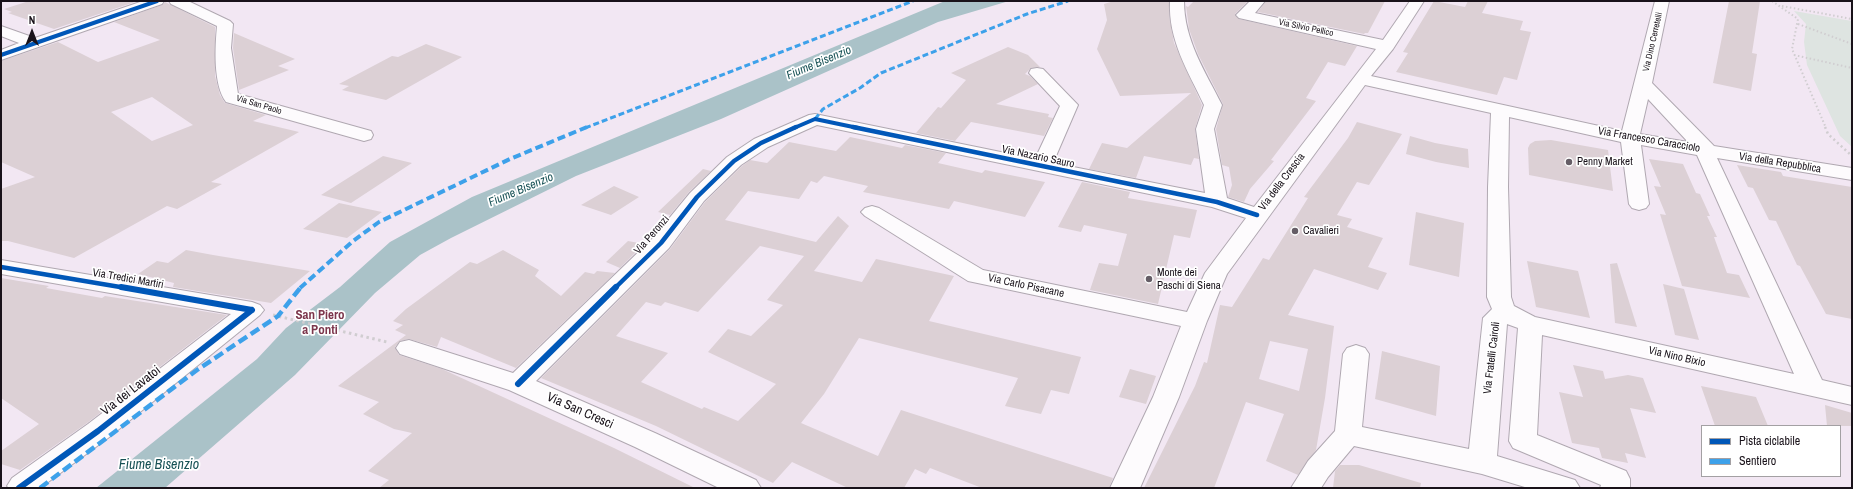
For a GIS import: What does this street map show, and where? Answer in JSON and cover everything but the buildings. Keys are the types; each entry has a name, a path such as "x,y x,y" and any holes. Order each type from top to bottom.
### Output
{"street":[{"path":"1,55 157,1"},
{"name":"Via San Paolo","path":"176,1 225,24 223,48 228,94 232,98 364,135"},
{"path":"1177,1 1176,14 1184,45 1214,105 1212,115 1205,123 1205,129 1217,202"},
{"name":"Via Silvio Pellico","path":"1258,1 1244,14 1387,46"},
{"name":"Via della Crescia","path":"1124,488 1166,397 1195,321 1216,272 1257,215 1360,79 1387,46 1417,1"},
{"name":"Via Dino Cerretelli","path":"1630,138 1659,22 1662,1"},
{"path":"1,31 33,43"},
{"path":"1037,73 1069,105 1041,167"},
{"name":"Via Francesco Caracciolo","path":"1360,79 1630,138 1708,151 1706,155 1812,386"},
{"name":"Via Dino Cerretelli","path":"1643,84 1708,151"},
{"name":"Via Fratelli Cairoli","path":"1482,463 1495,318 1505,311 1500,305 1499,297 1505,189 1500,109"},
{"name":"Via Nazario Sauro","path":"815,119 1041,167 1217,202 1257,215"},
{"name":"Via Peronzi","path":"518,384 661,243 697,197 734,161 761,143 815,119"},
{"path":"1630,138 1639,204"},
{"name":"Via della Repubblica","path":"1708,151 1852,174"},
{"name":"Via Carlo Pisacane","path":"872,212 976,276 1195,321"},
{"name":"Via Tredici Martiri","path":"1,267 259,312"},
{"name":"Via Nino Bixio","path":"1505,311 1514,318 1530,324 1852,396"},
{"name":"Via dei Lavatoi","path":"22,486 259,312"},
{"path":"1530,324 1523,441 1616,479 1615,488"},
{"name":"Via San Cresci","path":"408,348 518,384 645,440 746,488"},
{"path":"1306,488 1318,469 1348,434 1356,354"},
{"path":"1348,434 1482,463 1565,488"}],"path":[{"path":"1772,1 1798,19 1792,49 1794,55 1828,134 1852,156"},
{"path":"1780,6 1852,19"},
{"path":"1798,24 1852,44"},
{"path":"1794,55 1852,68"},
{"path":"259,312 374,340"}],"shaded area":[{"path":"1794,11 1852,21 1852,147 1840,136 1807,65 1804,42 1806,24"}],"water":[{"name":"Fiume Bisenzio","path":"945,1 1009,1 938,22 721,119 576,176 451,238 420,255 375,293 295,375 165,488 96,488 257,359 286,328 340,287 390,242 472,197"}],"marked path":[{"path":"40,488 197,370 278,316 300,288 353,241 379,222 428,197 510,159 654,100 913,1"},
{"path":"815,119 823,109 860,88 881,73 1027,14 1068,1"}],"cycle path":[{"path":"1,55 157,1"},
{"path":"518,384 661,243 697,197 734,161 761,143 815,119 968,152 1217,202 1257,215"},
{"path":"1,267 252,310"},
{"path":"19,488 98,431 252,310"}],"place":[{"name":"Penny Market","path":"1569,162"},
{"name":"Cavalieri","path":"1295,231"},
{"name":"Monte dei Paschi di Siena","path":"1149,279"}],"district":[{"name":"San Piero a Ponti","path":"320,324"}]}
